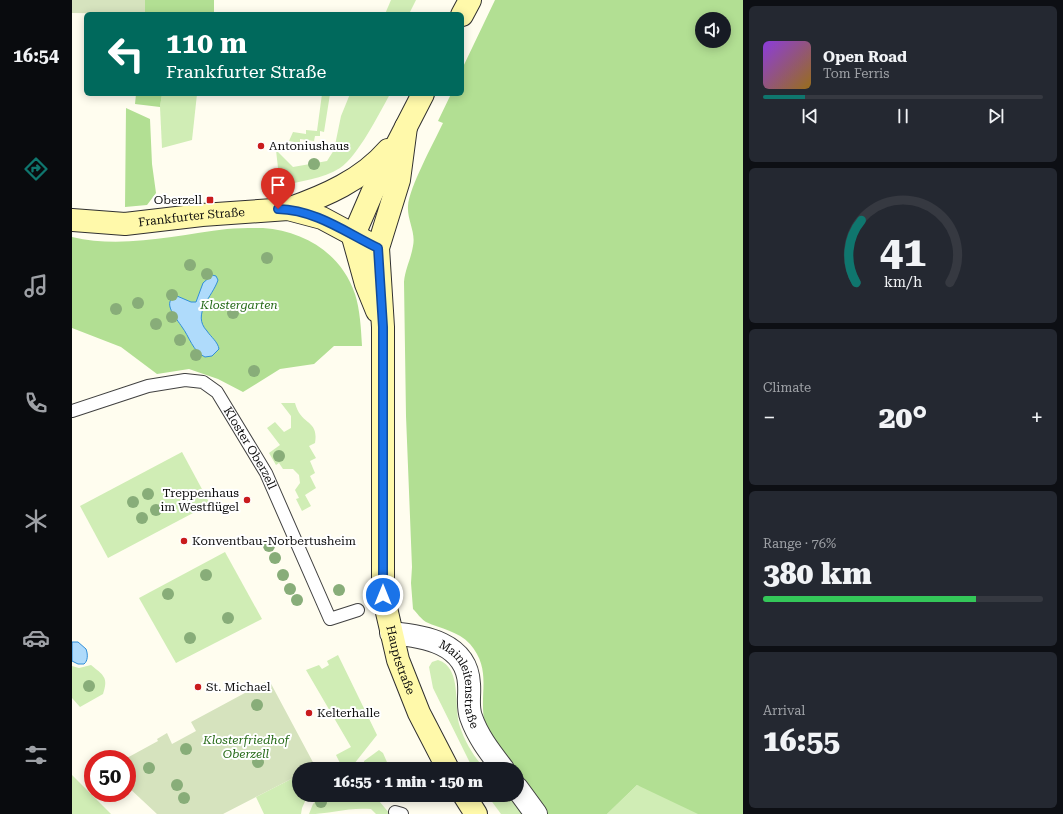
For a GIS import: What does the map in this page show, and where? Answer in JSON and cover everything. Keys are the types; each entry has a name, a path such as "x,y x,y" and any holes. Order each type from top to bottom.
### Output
{"main road":[{"path":"464,12 470,0"},
{"path":"353,236 372,193 422,96"},
{"path":"288,209 327,194 366,171 377,162 406,127"},
{"path":"381,239 399,180 406,127"},
{"name":"Frankfurter Straße","path":"72,220 125,224 202,215 288,209 322,218 353,236 381,239"},
{"name":"Hauptstraße","path":"353,236 366,284 383,327"},
{"name":"Hauptstraße","path":"381,239 383,327 383,595 398,660 419,713 444,762"},
{"path":"468,802 476,814"}],"street":[{"name":"Mainleitenstraße","path":"391,633 410,634 438,642 457,654 466,667 469,684 468,701 470,716 480,738 498,762"},
{"path":"524,798 536,814"}],"lane":[{"name":"Kloster Oberzell","path":"72,411 148,386 184,380 203,382 217,392 266,474 330,619 358,610"}],"green space":[{"path":"72,0 145,0 145,12 72,13"},
{"path":"145,0 214,0 214,12 145,12"},
{"path":"391,0 416,0 410,12 386,12"},
{"path":"495,0 743,0 743,814 698,814 637,785 607,814 546,814 524,786 524,762 506,762 489,734 483,713 483,673 477,654 470,644 460,636 426,622 413,609 406,416 404,282 414,241 408,206 409,198 417,177 443,123 438,121 450,96 464,96 464,65"},
{"path":"136,96 162,96 160,107 135,104"},
{"path":"162,96 197,96 192,140 162,148 160,107"},
{"path":"322,96 330,96 324,132 320,131 320,136 315,136 314,141 300,139 300,143 289,141 293,132 306,134 306,130 317,131"},
{"path":"349,96 389,96 361,145 340,168 326,175 280,186 276,150 293,167 327,161 334,150 341,116"},
{"path":"126,108 150,119 152,164 156,193 147,205 125,207"},
{"name":"Klostergarten","path":"263,228 278,230 306,239 331,256 349,280 355,294 360,319 362,346 334,346 314,364 280,369 243,392 218,379 189,369 157,374 121,347 72,328 72,237 111,242 150,240 227,229"},
{"path":"281,403 295,403 301,416 312,426 316,435 315,443 309,446 316,458 310,461 315,473 310,476 316,488 305,495 311,506 302,511 296,499 299,498 295,490 300,483 299,475 293,469 283,469 279,463 276,465 269,453 280,445 267,428 275,422 284,432 291,428 291,416"},
{"path":"182,452 210,504 108,558 80,506"},
{"path":"225,552 262,619 176,663 139,598"},
{"path":"338,655 377,735 356,762 340,762 336,755 351,747 306,670 319,665 322,669 329,665 327,661"},
{"path":"438,660 446,664 451,671 456,689 460,727 470,749 479,762 470,762 433,688 429,667 432,662"},
{"path":"91,665 104,677 105,688 103,694 80,707 72,698 72,666 79,668"},
{"name":"Klosterfriedhof Oberzell","path":"269,680 313,762 292,762 292,779 223,814 157,814 136,794 136,753 158,741 157,739 167,733 172,744 196,731 191,722"},
{"path":"379,750 383,753 387,762 364,762"},
{"path":"72,775 84,787 84,802 99,802 111,814 72,814"},
{"path":"292,779 292,802 305,802 301,814 264,814 256,797"},
{"path":"637,785 743,814 607,814"},
{"path":"315,802 380,802 390,814 376,814 371,809 363,809 309,814"},
{"path":"492,802 515,802 526,814 501,814"}],"water":[{"path":"212,275 216,276 218,280 205,305 201,318 203,325 216,342 219,349 212,356 205,357 197,351 192,344 171,310 170,302 172,298 177,296 191,302 196,302 203,283"},
{"path":"72,642 78,642 86,649 87,657 84,664 78,664 72,661"}],"place":[{"name":"Antoniushaus","path":"261,146"},
{"name":"Oberzell","path":"210,200"},
{"name":"Treppenhaus im Westflügel","path":"247,500"},
{"name":"Konventbau-Norbertusheim","path":"184,541"},
{"name":"St. Michael","path":"198,687"},
{"name":"Kelterhalle","path":"309,713"}],"route":[{"path":"278,209 288,209 322,218 353,236 378,248 383,327 383,595"}]}
